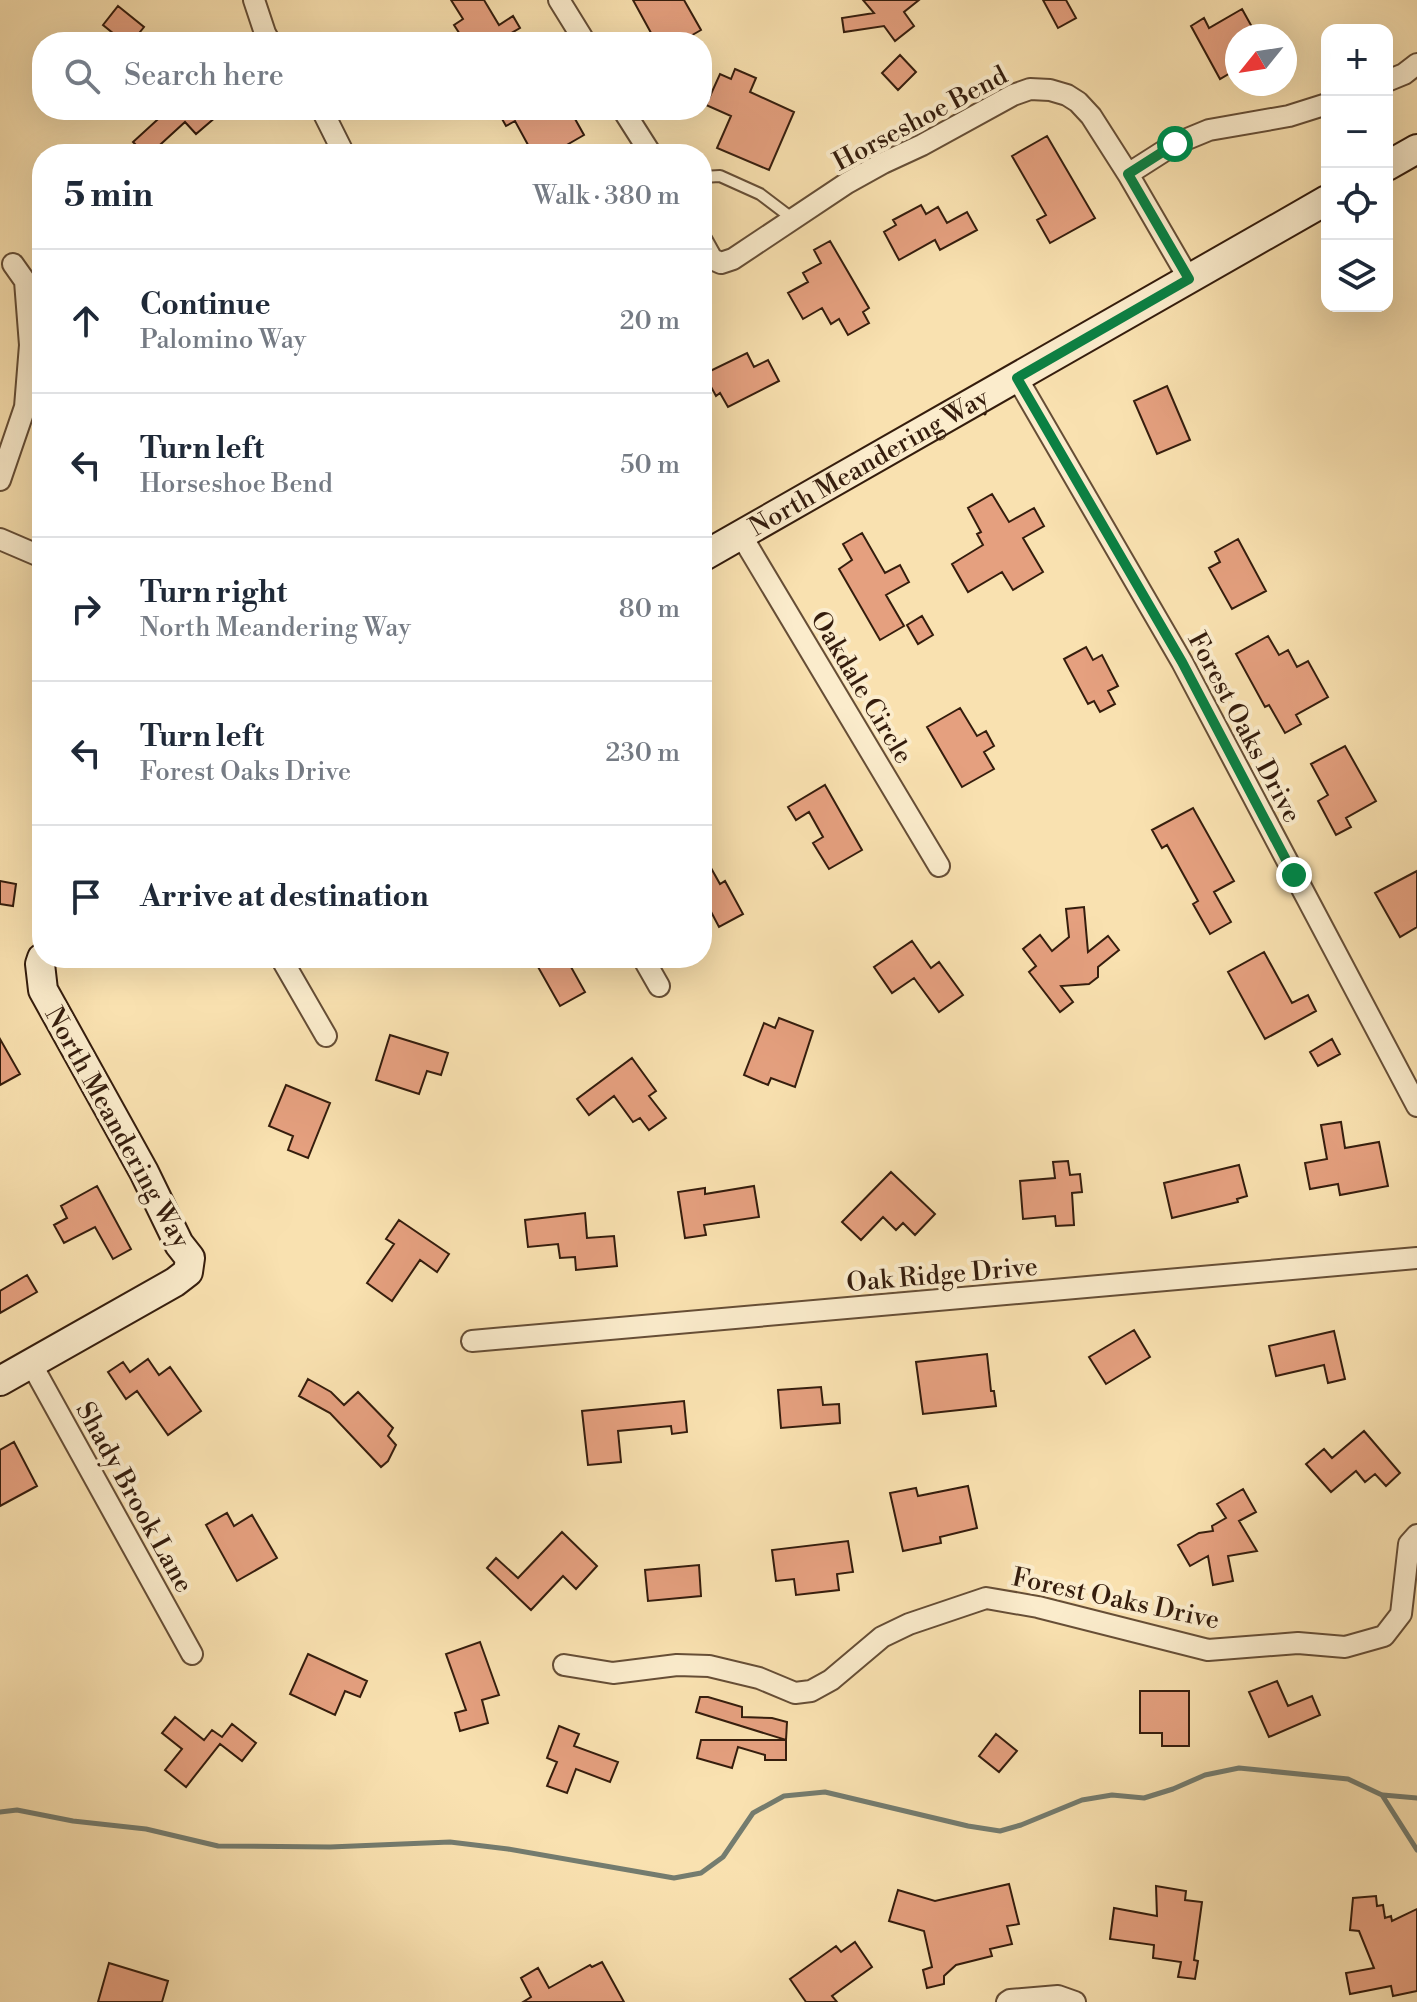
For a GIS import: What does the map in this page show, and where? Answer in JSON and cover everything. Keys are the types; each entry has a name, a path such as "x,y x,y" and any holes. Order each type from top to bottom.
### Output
{"street":[{"path":"254,0 265,32"},
{"path":"559,0 579,32"},
{"path":"1393,79 1417,64"},
{"name":"Horseshoe Bend","path":"712,259 721,263 733,259 847,183 1013,95 1030,89 1067,95 1091,116 1189,279"},
{"path":"1128,174 1175,144 1209,130 1289,116 1321,106"},
{"path":"327,120 339,144"},
{"path":"629,120 645,144"},
{"path":"1393,163 1417,149"},
{"name":"North Meandering Way","path":"712,551 1321,203"},
{"path":"0,480 25,407 30,345 25,281 13,264"},
{"name":"Forest Oaks Drive","path":"1017,378 1182,662 1417,1106"},
{"name":"Oakdale Circle","path":"741,535 939,866"},
{"path":"0,539 32,553"},
{"name":"North Meandering Way","path":"0,1381 175,1282 188,1272 190,1258 179,1244 144,1172 43,990 40,968"},
{"path":"287,968 326,1036"},
{"path":"649,968 659,986"},
{"name":"Oak Ridge Drive","path":"472,1341 1417,1258"},
{"name":"Shady Brook Lane","path":"32,1365 192,1654"},
{"name":"Forest Oaks Drive","path":"564,1665 613,1673 677,1665 709,1666 759,1678 795,1693 811,1691 831,1680 882,1637 909,1624 986,1598 1038,1607 1208,1650 1298,1643 1345,1647 1384,1636 1401,1614 1409,1544 1417,1535"},
{"path":"1007,2002 1058,1996 1075,2002"}],"lane":[{"path":"712,176 720,176 760,194 793,219"}],"building":[{"path":"451,0 484,0 499,25 513,16 520,28 513,32 459,32 454,25 463,19"},
{"path":"633,0 684,0 701,30 698,32 651,32"},
{"path":"863,0 919,0 904,12 914,26 895,41 884,26 844,32 842,18 874,13"},
{"path":"1043,0 1066,0 1076,18 1058,28"},
{"path":"118,6 144,27 140,32 112,32 103,25"},
{"path":"1242,9 1250,24 1225,24 1225,76 1220,79 1191,26 1204,18 1209,28"},
{"path":"900,55 916,72 898,90 882,73"},
{"path":"735,69 756,78 750,92 794,112 769,170 717,148 731,116 712,108 712,92 720,74 731,79"},
{"path":"157,120 212,120 196,134 185,122 161,144 133,142"},
{"path":"503,120 576,120 584,135 568,144 528,144 515,121 506,126"},
{"path":"1047,136 1095,218 1050,243 1037,220 1046,215 1012,156"},
{"path":"921,205 926,214 938,207 947,223 967,212 977,230 940,250 935,240 899,260 884,232 896,225 893,220"},
{"path":"830,241 869,308 863,312 869,323 848,335 839,319 831,324 822,308 803,319 788,293 808,282 803,273 821,263 814,250"},
{"path":"747,353 754,367 768,360 779,381 728,407 720,393 716,396 712,389 712,370"},
{"path":"1167,386 1190,440 1157,454 1134,401"},
{"path":"992,494 1009,522 1034,508 1044,526 1023,538 1043,572 1013,590 1002,572 968,592 952,564 983,545 977,534 981,532 968,508"},
{"path":"862,533 885,573 900,565 909,582 886,595 904,626 880,640 839,569 852,560 843,544"},
{"path":"1238,539 1266,591 1232,609 1209,568 1220,562 1215,552"},
{"path":"922,616 933,635 918,644 907,625"},
{"path":"1268,636 1279,655 1288,650 1297,667 1308,661 1328,697 1296,715 1301,724 1285,733 1269,705 1265,707 1236,654"},
{"path":"1086,647 1093,660 1102,655 1118,686 1108,691 1115,704 1100,712 1094,701 1088,704 1064,659"},
{"path":"960,708 977,736 986,731 994,746 984,752 994,769 962,787 927,727"},
{"path":"1345,746 1376,801 1346,818 1351,827 1336,835 1318,801 1328,795 1311,764"},
{"path":"825,785 862,850 829,869 813,843 823,837 809,812 796,820 788,807"},
{"path":"1193,808 1234,881 1214,892 1231,922 1210,934 1193,904 1198,901 1167,845 1162,848 1152,830"},
{"path":"712,870 720,884 725,881 743,914 719,927 712,914"},
{"path":"1417,871 1417,927 1400,937 1375,893"},
{"path":"0,881 16,884 13,906 0,904"},
{"path":"1084,907 1088,952 1108,936 1119,950 1098,967 1098,977 1089,984 1061,986 1073,1002 1060,1012 1029,972 1036,966 1023,949 1040,935 1052,951 1069,937 1066,909"},
{"path":"912,941 931,968 939,962 963,995 939,1012 914,978 892,993 874,967"},
{"path":"1264,952 1292,1003 1308,995 1316,1011 1265,1039 1228,972"},
{"path":"539,968 572,968 585,992 560,1006"},
{"path":"779,1018 813,1031 795,1087 771,1078 768,1085 744,1075 764,1023 775,1028"},
{"path":"390,1035 448,1053 441,1075 427,1071 419,1094 376,1080"},
{"path":"0,1039 20,1074 0,1085"},
{"path":"1332,1039 1340,1054 1318,1066 1310,1052"},
{"path":"632,1058 656,1091 649,1096 666,1118 649,1130 640,1118 633,1122 614,1096 589,1115 577,1099"},
{"path":"286,1085 330,1103 308,1158 288,1150 293,1136 269,1126"},
{"path":"1341,1122 1345,1148 1379,1142 1388,1186 1340,1195 1338,1184 1310,1189 1305,1163 1327,1159 1321,1125"},
{"path":"1068,1161 1070,1175 1080,1174 1082,1192 1072,1193 1074,1225 1056,1226 1055,1216 1023,1219 1020,1181 1055,1178 1053,1162"},
{"path":"1239,1165 1247,1196 1237,1199 1238,1202 1172,1218 1164,1183"},
{"path":"891,1172 935,1214 915,1235 903,1223 896,1230 883,1217 861,1240 842,1222"},
{"path":"97,1186 131,1249 113,1259 95,1227 64,1243 54,1225 67,1218 61,1206"},
{"path":"754,1186 759,1217 704,1225 706,1235 685,1238 678,1192 705,1188 705,1194"},
{"path":"585,1213 587,1238 614,1236 617,1266 576,1270 575,1257 560,1258 558,1244 528,1247 525,1220"},
{"path":"399,1220 449,1254 437,1272 420,1260 392,1301 367,1283 394,1244 386,1239"},
{"path":"27,1275 37,1292 0,1313 0,1291"},
{"path":"1134,1330 1150,1357 1106,1384 1089,1357"},
{"path":"1334,1331 1345,1379 1328,1383 1324,1365 1276,1376 1269,1346"},
{"path":"987,1354 996,1406 923,1414 916,1362"},
{"path":"148,1359 159,1375 170,1367 201,1411 168,1435 137,1391 126,1399 108,1372 123,1362 130,1372"},
{"path":"308,1379 331,1392 344,1405 358,1392 393,1428 388,1436 396,1445 388,1461 381,1467 330,1413 299,1396"},
{"path":"821,1387 823,1405 839,1404 840,1423 781,1428 778,1390"},
{"path":"684,1401 687,1432 672,1434 671,1426 618,1431 621,1462 588,1465 582,1411"},
{"path":"1364,1431 1400,1473 1386,1486 1375,1474 1365,1482 1356,1471 1331,1492 1306,1464 1324,1449 1332,1458"},
{"path":"14,1442 37,1486 0,1506 0,1450"},
{"path":"968,1486 977,1528 940,1537 941,1543 903,1551 890,1493 916,1488 918,1496"},
{"path":"1243,1489 1256,1512 1239,1521 1257,1551 1228,1556 1233,1581 1213,1585 1208,1556 1190,1566 1178,1545 1199,1533 1213,1531 1212,1526 1226,1518 1217,1504"},
{"path":"227,1513 234,1526 252,1515 277,1558 237,1581 206,1525"},
{"path":"562,1532 597,1566 576,1589 563,1576 531,1610 487,1568 496,1558 518,1578"},
{"path":"848,1541 853,1572 837,1574 839,1590 796,1595 794,1579 776,1581 772,1550"},
{"path":"699,1565 701,1596 648,1601 645,1570"},
{"path":"480,1642 499,1695 482,1700 488,1723 460,1731 455,1713 466,1710 446,1654"},
{"path":"308,1654 367,1681 360,1697 345,1691 335,1715 290,1694"},
{"path":"1277,1681 1288,1706 1312,1696 1320,1715 1269,1737 1249,1692"},
{"path":"1140,1691 1189,1691 1189,1746 1162,1746 1162,1733 1140,1733"},
{"path":"700,1697 742,1707 742,1717 787,1722 786,1740 696,1712"},
{"path":"175,1717 204,1740 212,1730 222,1737 232,1724 256,1743 242,1761 220,1744 186,1787 165,1770 182,1749 162,1733"},
{"path":"559,1726 579,1734 574,1746 618,1762 610,1782 576,1769 567,1793 547,1786 557,1762 547,1758"},
{"path":"996,1734 1017,1751 999,1772 979,1756"},
{"path":"701,1740 786,1740 786,1760 765,1760 765,1755 738,1747 732,1768 697,1758"},
{"path":"1009,1884 1019,1924 1007,1926 1012,1944 990,1949 992,1956 956,1965 944,1976 944,1984 927,1988 923,1970 932,1967 924,1931 889,1921 898,1890 935,1901"},
{"path":"1156,1886 1186,1891 1185,1900 1202,1902 1194,1960 1198,1961 1195,1979 1178,1977 1181,1962 1153,1958 1154,1945 1110,1939 1114,1908 1157,1916"},
{"path":"1376,1896 1377,1906 1383,1905 1385,1918 1391,1916 1392,1921 1417,1909 1417,1991 1393,1996 1391,1986 1350,1994 1346,1973 1374,1968 1359,1931 1350,1930 1353,1898"},
{"path":"855,1942 872,1967 832,1996 837,2002 806,2002 790,1979 836,1946 841,1952"},
{"path":"602,1962 624,2002 523,2002 531,1997 521,1978 538,1968 549,1988 590,1965 592,1967"},
{"path":"109,1963 168,1981 162,2002 98,2002"}],"waterway":[{"path":"0,1812 17,1810 73,1821 146,1829 218,1846 330,1847 450,1842 674,1878 701,1873 723,1857 753,1813 784,1796 825,1792 1000,1831 1082,1800 1112,1795 1144,1798 1205,1775 1239,1768 1348,1779 1382,1795 1417,1850"},
{"path":"1383,1795 1417,1798"}],"route":[{"path":"1175,144 1128,174 1189,279 1017,378 1182,662 1294,875"}]}
